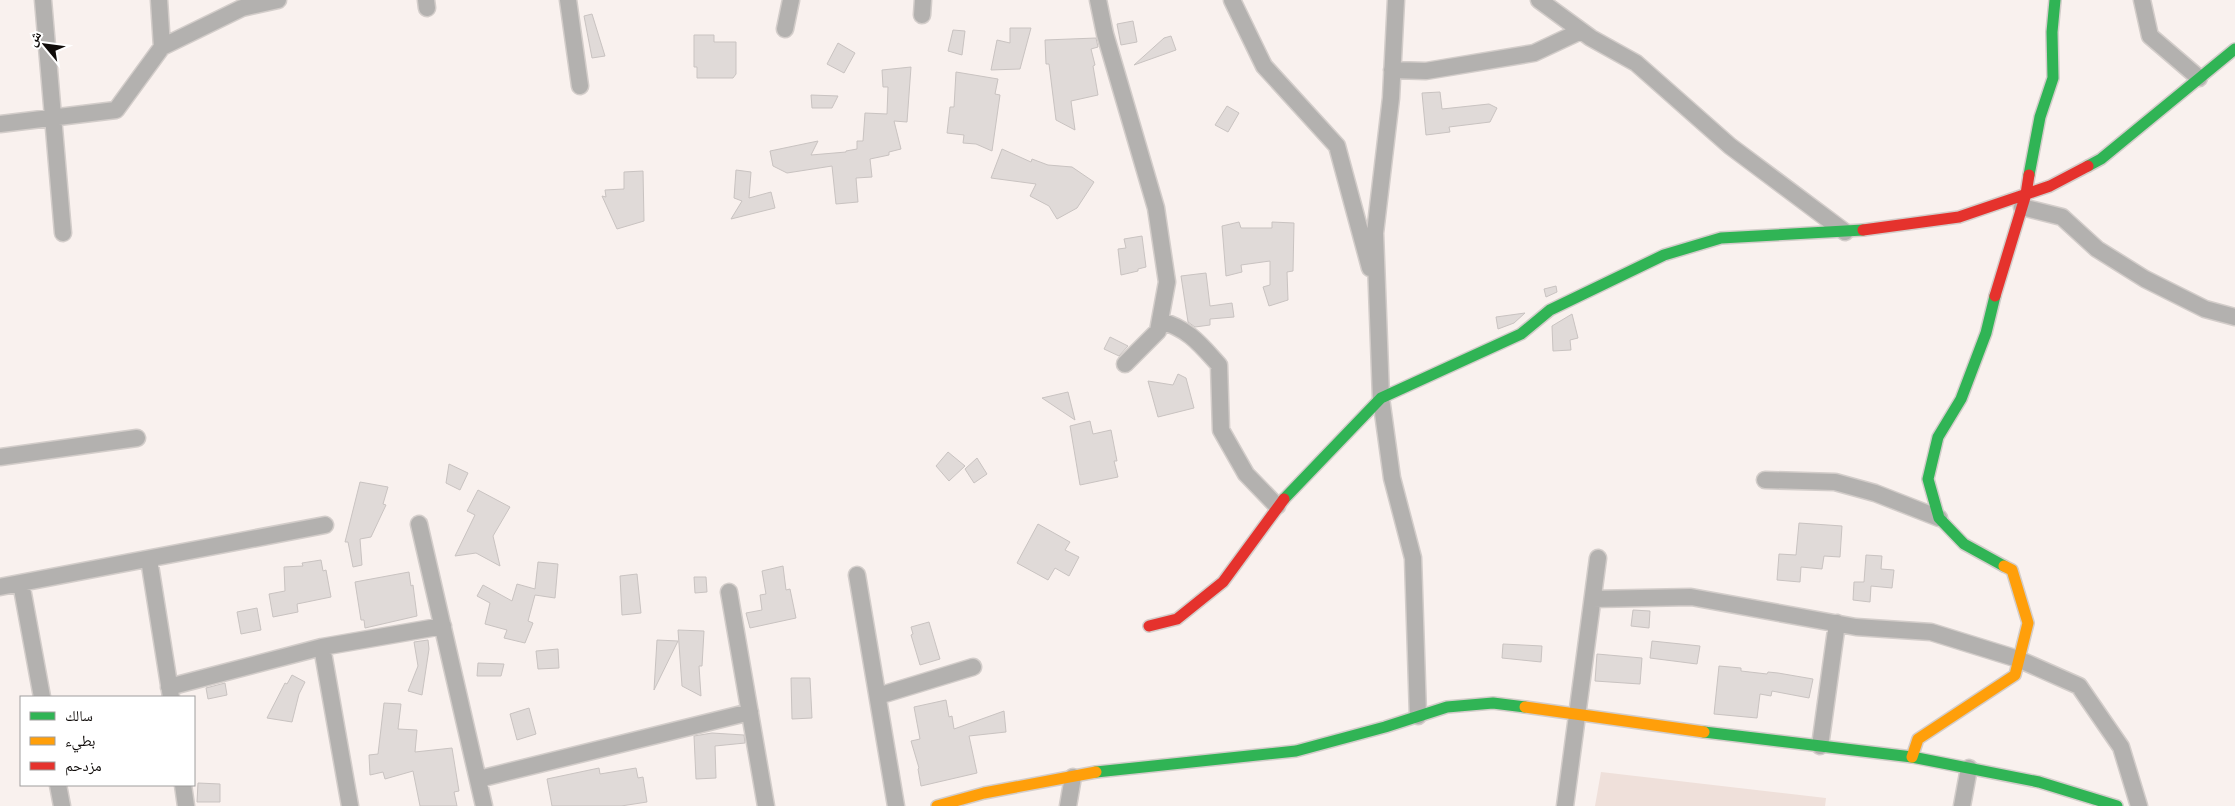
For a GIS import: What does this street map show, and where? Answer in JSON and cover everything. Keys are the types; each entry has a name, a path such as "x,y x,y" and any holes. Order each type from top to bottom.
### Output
{"street":[{"path":"43,0 63,233"},
{"path":"159,0 162,48"},
{"path":"0,124 116,110 162,48 242,8 278,0"},
{"path":"568,0 580,86"},
{"path":"785,29 791,0"},
{"path":"1098,0 1105,34 1156,208 1167,282 1158,330 1125,364"},
{"path":"1232,0 1264,66 1337,146 1377,294"},
{"path":"1396,0 1392,70 1375,233 1381,398 1392,478 1413,558 1418,716"},
{"path":"1538,0 1581,31 1636,63 1730,146 1845,232"},
{"path":"1939,518 1928,478 1938,438 1960,399 1986,333 1999,282 2024,200 2040,117 2053,78 2052,32 2055,0"},
{"path":"2142,0 2150,36 2199,78"},
{"path":"1392,70 1426,71 1534,53 1581,31"},
{"path":"1149,626 1177,619 1223,582 1277,506 1381,398 1521,334 1550,310 1664,255 1721,238 1783,232 1845,232 1959,216 2024,200 2101,159 2235,49"},
{"path":"2024,200 2062,217 2097,249 2145,279 2205,309 2235,316"},
{"path":"1160,321 1176,325 1198,342 1219,365 1222,430 1246,474 1277,506"},
{"path":"0,457 137,438"},
{"path":"1765,480 1835,482 1875,493 1939,518 1964,544 2012,570 2028,623 2018,659 2016,675 1918,739 1912,757"},
{"path":"419,524 484,806"},
{"path":"0,586 325,525"},
{"path":"1565,806 1598,558"},
{"path":"149,559 170,692 322,647 443,626"},
{"path":"857,575 896,806"},
{"path":"21,583 42,696"},
{"path":"729,592 766,806"},
{"path":"1593,599 1691,597 1856,627 1931,632 2018,659 2079,686 2121,747 2139,806"},
{"path":"1820,746 1837,623"},
{"path":"322,647 350,806"},
{"path":"878,696 973,667"},
{"path":"937,806 984,793 1112,769 1296,750 1447,707 1493,703 1912,757 2039,782 2098,803 2118,806"},
{"path":"479,779 750,712"},
{"path":"1962,806 1969,768"},
{"path":"1068,806 1073,777"},
{"path":"58,786 62,806"},
{"path":"183,786 186,806"}],"shaded area":[{"path":"1601,772 1826,798 1825,806 1595,806"}],"building":[{"path":"592,14 605,56 592,58 584,16"},
{"path":"1133,21 1137,42 1121,45 1117,24"},
{"path":"1010,28 1031,28 1020,69 991,70 997,40 1010,43"},
{"path":"953,30 965,31 962,55 948,51"},
{"path":"694,35 714,35 714,42 736,42 736,74 733,78 697,78 697,67 694,67"},
{"path":"1171,36 1176,50 1134,65 1164,38"},
{"path":"1096,38 1098,47 1091,49 1095,65 1093,66 1098,95 1071,101 1075,130 1056,120 1049,64 1046,64 1045,40"},
{"path":"838,43 855,53 844,73 827,64"},
{"path":"911,67 907,122 894,121 901,149 889,152 889,155 870,159 872,177 856,178 858,202 836,204 832,166 787,173 773,166 770,151 818,141 811,155 846,152 857,149 857,141 863,141 865,113 887,114 888,87 883,87 882,70"},
{"path":"956,72 998,79 995,94 1000,95 992,151 976,144 963,143 964,135 947,133 950,107 954,107"},
{"path":"1440,92 1442,109 1489,104 1497,108 1490,122 1449,127 1450,132 1426,135 1422,93"},
{"path":"811,95 838,96 832,108 812,108"},
{"path":"1227,106 1239,113 1228,132 1215,125"},
{"path":"1002,149 1031,162 1032,159 1048,165 1072,167 1094,182 1077,208 1057,219 1049,206 1030,196 1036,184 991,178"},
{"path":"736,170 751,172 749,198 771,192 775,208 731,219 742,201 734,198"},
{"path":"643,171 644,221 617,229 602,196 606,197 605,190 624,189 624,172"},
{"path":"1239,222 1241,228 1272,228 1272,222 1294,223 1293,271 1287,272 1288,300 1269,306 1263,287 1270,285 1270,261 1241,265 1242,272 1226,276 1222,226"},
{"path":"1142,236 1146,267 1121,275 1118,249 1126,248 1124,239"},
{"path":"1206,273 1210,306 1232,303 1234,317 1210,319 1210,325 1195,327 1188,322 1181,276"},
{"path":"1556,286 1557,292 1546,297 1544,289"},
{"path":"1525,313 1514,323 1498,329 1496,317"},
{"path":"1572,314 1578,338 1570,340 1571,350 1553,351 1552,326"},
{"path":"1110,337 1128,346 1119,356 1104,349"},
{"path":"1178,374 1186,378 1194,408 1158,417 1148,381 1173,385"},
{"path":"1068,392 1075,420 1042,398"},
{"path":"1090,421 1093,434 1111,430 1117,461 1114,461 1118,477 1080,485 1070,426"},
{"path":"948,452 965,466 949,481 936,466"},
{"path":"977,458 987,474 974,483 965,469"},
{"path":"449,464 468,473 460,490 446,483"},
{"path":"360,482 388,487 383,504 386,505 371,537 360,539 362,565 353,567 348,542 345,542"},
{"path":"478,490 510,507 493,536 500,566 476,553 455,556 475,515 467,511"},
{"path":"1799,523 1842,526 1840,557 1824,556 1822,569 1801,567 1800,582 1777,580 1779,554 1796,555"},
{"path":"1038,524 1070,542 1065,550 1079,557 1069,576 1055,568 1048,580 1017,563"},
{"path":"1866,555 1882,556 1881,569 1894,570 1892,588 1871,586 1870,602 1853,600 1854,582 1864,582"},
{"path":"321,560 323,571 326,570 331,597 297,604 298,612 273,617 269,594 285,591 284,567 303,566 302,563"},
{"path":"538,562 558,564 555,598 535,595 528,621 533,623 525,643 504,638 507,630 485,624 490,603 477,596 483,585 512,601 517,584 535,589"},
{"path":"783,566 786,590 790,589 796,618 750,628 746,613 762,610 760,595 766,594 762,571"},
{"path":"409,572 411,586 413,585 417,616 365,628 364,620 361,620 355,582"},
{"path":"637,574 641,613 622,615 620,576"},
{"path":"694,577 706,577 707,592 695,593"},
{"path":"257,608 261,630 241,634 237,612"},
{"path":"1633,610 1650,611 1649,628 1631,626"},
{"path":"929,622 940,659 920,665 911,635 913,634 911,627"},
{"path":"678,630 704,631 702,666 699,666 701,696 682,686"},
{"path":"428,640 429,649 422,695 408,691 418,666 414,642"},
{"path":"657,640 678,641 654,690"},
{"path":"1652,641 1700,646 1697,664 1650,658"},
{"path":"1503,644 1542,646 1541,662 1502,658"},
{"path":"558,649 559,668 538,669 536,651"},
{"path":"1597,654 1642,658 1640,684 1595,681"},
{"path":"478,663 504,664 501,676 477,676"},
{"path":"1719,666 1741,668 1741,671 1767,674 1768,672 1778,673 1813,679 1809,698 1772,691 1771,696 1760,694 1757,718 1714,714"},
{"path":"292,675 305,682 299,694 292,722 267,718 285,683 287,684"},
{"path":"791,678 810,678 812,718 792,719"},
{"path":"225,683 227,695 208,699 206,688"},
{"path":"946,700 949,717 952,716 954,729 1004,711 1006,732 969,736 977,773 921,786 919,768 911,741 920,739 914,707"},
{"path":"384,703 401,704 398,729 417,730 415,752 452,748 459,791 454,792 457,806 420,806 413,771 385,779 383,772 370,775 369,755 378,754"},
{"path":"529,708 536,734 517,740 510,714"},
{"path":"712,733 744,735 745,743 715,746 716,778 696,779 694,736"},
{"path":"599,768 600,774 636,768 638,778 643,777 647,802 621,806 552,806 547,779"},
{"path":"198,783 220,784 220,802 197,802"}],"traffic: fast":[{"path":"2029,175 2040,117 2053,78 2052,32 2055,0"},
{"path":"2088,166 2101,159 2235,49"},
{"path":"1284,499 1381,398 1521,334 1550,310 1664,255 1721,238 1863,230"},
{"path":"1995,296 1986,333 1961,399 1938,437 1928,479 1939,518 1964,544 2004,566"},
{"path":"1096,772 1296,751 1385,727 1447,707 1493,703 1525,707"},
{"path":"1704,732 1912,757 2039,782 2117,806"}],"traffic: slow":[{"path":"1912,757 1918,739 2015,675 2028,623 2012,570 2004,566"},
{"path":"1525,707 1704,732"},
{"path":"937,806 984,793 1096,772"}],"traffic: jam":[{"path":"1863,230 1959,217 2050,186 2088,166"},
{"path":"1995,296 2026,194 2029,175"},
{"path":"1149,626 1177,619 1223,582 1284,499"}]}
